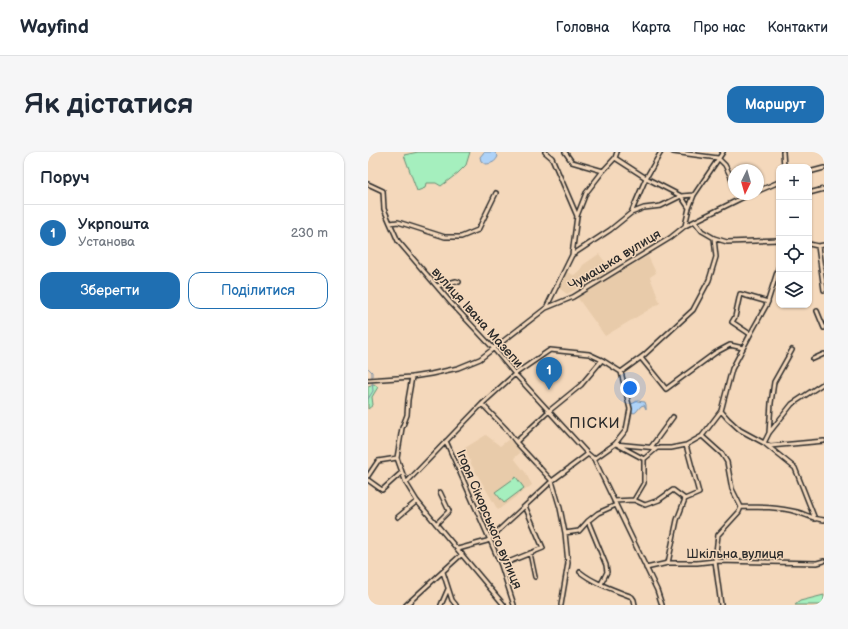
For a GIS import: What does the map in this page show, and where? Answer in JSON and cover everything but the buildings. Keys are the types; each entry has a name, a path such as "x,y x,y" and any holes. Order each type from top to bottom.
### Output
{"street":[{"path":"545,152 552,158 577,216"},
{"path":"565,152 572,162 603,171"},
{"path":"546,308 572,255 577,216 586,193 615,158 617,152"},
{"path":"631,213 646,178 661,152"},
{"path":"673,152 718,158 725,165 728,171"},
{"path":"686,226 689,208 694,195 718,158 723,152 729,152"},
{"path":"783,152 784,164"},
{"path":"615,158 646,178 681,196 689,208"},
{"path":"812,171 824,168"},
{"path":"764,188 776,183"},
{"name":"вулиця Івана Мазепи","path":"368,184 383,191 384,209 398,241 451,303 594,459 657,590 662,605"},
{"path":"812,192 824,189"},
{"path":"390,223 398,222 445,237 460,237 478,230 496,193"},
{"path":"572,255 610,230 631,213 644,208 662,206 681,196 694,195"},
{"name":"Чумацька вулиця","path":"368,380 431,374 458,368 480,359 546,308 573,297 670,238 686,226 734,200"},
{"path":"695,222 702,231 714,238 727,242 776,240"},
{"path":"621,372 641,358 693,310 710,280 716,257 714,238"},
{"path":"812,245 824,245"},
{"path":"818,246 824,290"},
{"path":"616,444 671,448 686,445 702,436 721,411 732,369 768,302 777,272"},
{"path":"436,286 456,281 459,282"},
{"path":"750,334 732,322 735,317 740,294 768,302"},
{"path":"817,311 824,328"},
{"path":"641,358 666,389 715,353 730,346 743,348"},
{"path":"406,483 482,404 515,374 550,350 589,354 621,372 630,409 626,430 616,444 594,459"},
{"path":"769,432 774,382 792,350"},
{"path":"813,359 824,354"},
{"path":"516,442 581,385 602,360"},
{"path":"412,376 407,415 402,428 397,458 406,483 417,501 504,605"},
{"path":"764,443 769,432 792,404 824,383"},
{"path":"482,404 552,481 560,508 565,533 568,563 561,605"},
{"path":"721,411 740,430 770,446 824,441"},
{"path":"651,447 673,417"},
{"path":"702,436 722,454 727,462 732,488 741,507"},
{"name":"Ігоря Сікорського вулиця","path":"446,441 490,538 501,565 514,605"},
{"path":"764,443 795,468 815,519"},
{"path":"616,444 644,460"},
{"path":"668,563 677,520 685,499 699,494 686,445"},
{"path":"634,500 644,483 644,460 658,448"},
{"path":"458,549 487,541 552,481 588,454"},
{"path":"368,476 378,461 397,458"},
{"path":"368,480 382,490 402,472"},
{"path":"565,533 579,532 588,521 615,503 634,500 645,505 659,500 673,490 685,499"},
{"path":"436,524 449,511 440,492"},
{"path":"398,516 417,501"},
{"path":"501,565 543,548 525,506"},
{"path":"741,507 765,507 798,512 815,519 824,520"},
{"path":"721,605 715,561 718,535 741,507"},
{"path":"588,521 606,565 607,572 601,584"},
{"path":"530,552 535,577"},
{"path":"406,605 462,554"},
{"name":"Шкільна вулиця","path":"646,568 668,563 715,561 817,563 824,561"},
{"path":"442,572 452,600 456,605"},
{"path":"580,572 601,584 632,597 635,605"},
{"path":"440,605 448,588"}],"shaded area":[{"path":"599,254 611,270 567,294 559,288 566,272 574,275 583,265"},
{"path":"648,256 656,273 650,277 660,303 605,336 577,297"},
{"path":"486,435 500,446 509,439 519,449 518,450 520,453 514,458 525,472 532,485 498,510 471,464 465,448"}],"green space":[{"path":"418,152 470,152 466,165 441,186 436,183 426,183 425,188 417,191 404,155"},
{"path":"374,384 378,387 372,397 373,405 368,409 368,386"},
{"path":"516,477 524,488 504,503 495,492"},
{"path":"824,595 824,605 795,605 800,601"}],"water":[{"path":"484,152 494,152 498,156 493,162 485,164 481,161 480,157"},
{"path":"637,401 645,402 646,409 644,405 641,406 634,413 632,412 630,405"}],"waterway":[{"path":"368,368 372,372 372,378"},
{"path":"368,399 373,391 372,381"}],"place":[{"name":"Укрпошта","path":"549,390"}],"district":[{"name":"ПІСКИ","path":"595,423"}]}
